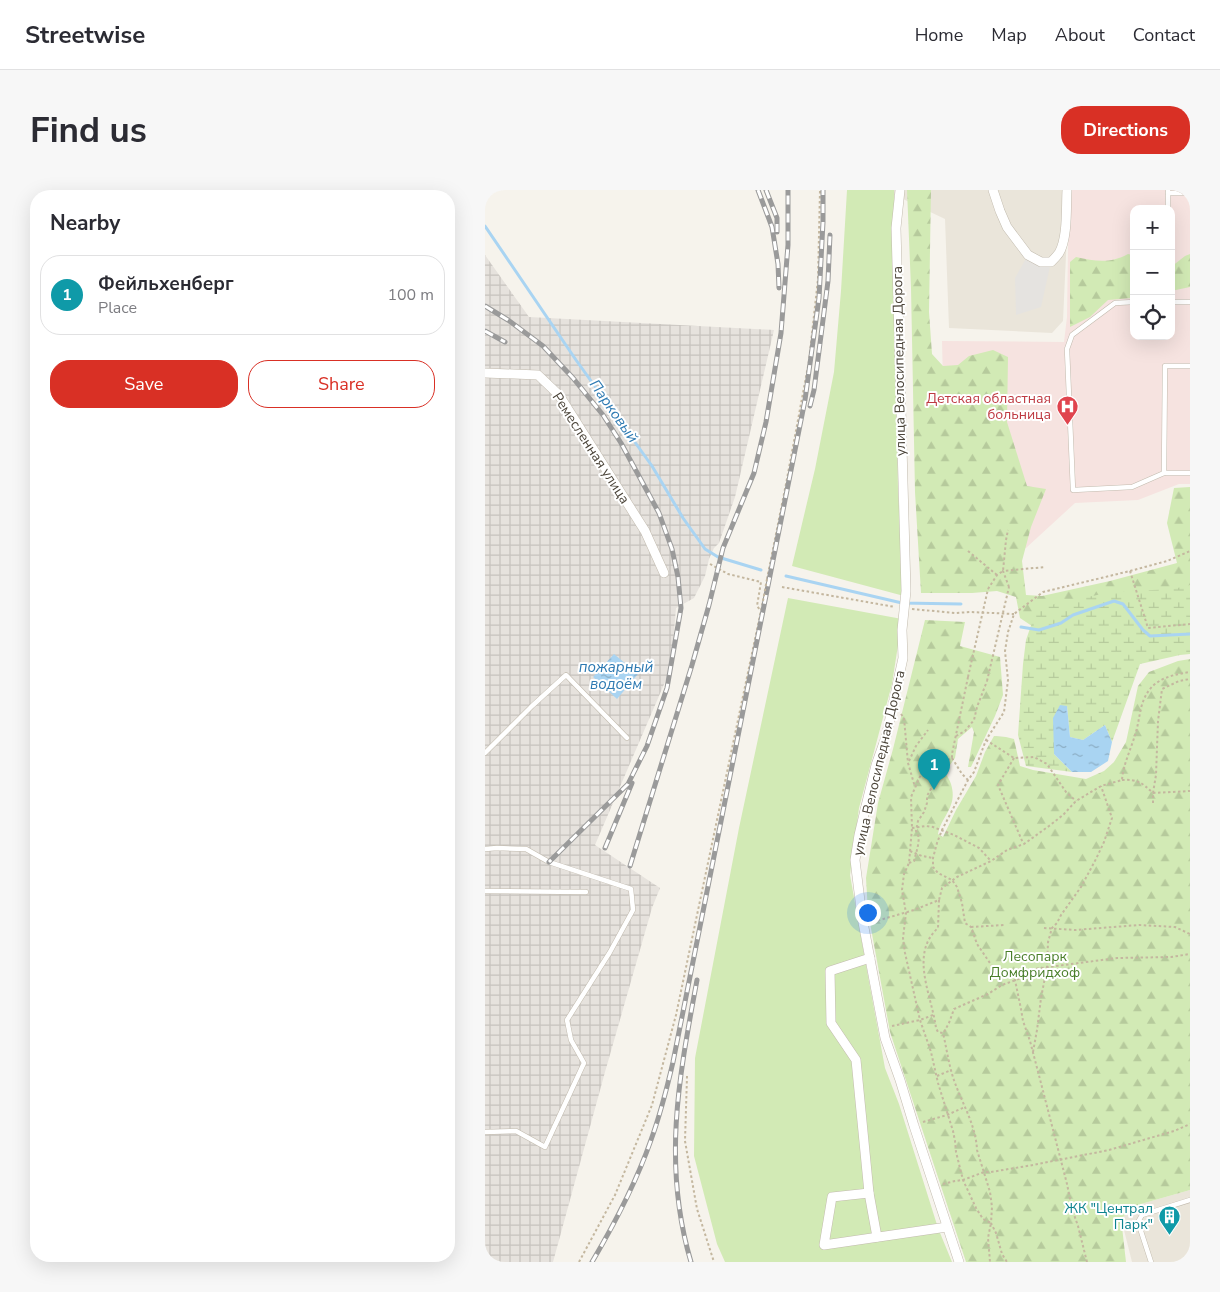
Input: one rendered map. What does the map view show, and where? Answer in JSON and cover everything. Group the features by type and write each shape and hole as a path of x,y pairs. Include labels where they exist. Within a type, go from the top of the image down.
{"street":[{"name":"улица Велосипедная Дорога","path":"901,190 896,228 906,591 902,630 903,658 886,737 876,765 859,835 855,860 863,926 885,1038 959,1262"},
{"path":"993,190 999,211 1007,227 1028,255 1041,262 1051,262 1059,254 1064,236 1067,190"},
{"name":"Ремесленная улица","path":"485,373 538,375 559,396 645,531 664,572"},
{"path":"870,958 830,971 831,1024 856,1060 869,1193 877,1238"},
{"path":"869,1193 832,1197 824,1245 947,1227"}],"lane":[{"path":"1168,205 1168,192 1190,193"},
{"path":"1130,302 1115,303 1072,335 1067,349 1073,490 1132,487 1164,473 1190,473"},
{"path":"1175,302 1190,302"},
{"path":"1164,473 1165,366 1190,366"},
{"path":"485,752 565,675 627,738"},
{"path":"485,849 526,849 549,862 631,889 633,910 610,952 567,1020 571,1040 584,1062 545,1147 516,1131 485,1132"},
{"path":"485,891 586,892"},
{"path":"1151,1262 1138,1222 1142,1215 1190,1200"}],"path":[{"path":"579,1262 615,1195 652,1105 676,1015 787,484 809,361 818,279 820,190"},
{"path":"956,736 965,731 974,720 987,681 1009,587 1003,571 1008,530"},
{"path":"968,550 997,575"},
{"path":"1190,551 1167,561 1043,592 1014,614 1008,632 1005,651 1008,680 1004,712 986,740 974,772 941,830 933,858 933,867 938,873 952,880 957,887 965,923 971,927 977,944 992,966 1011,972 1021,968 1026,970 1117,958 1171,957 1190,954"},
{"path":"710,564 728,574 761,582 757,606 761,609"},
{"path":"968,780 952,758 988,588 997,575 1003,571 1045,566"},
{"path":"1130,571 1148,628 1190,624"},
{"path":"782,587 955,612 1014,614"},
{"path":"1122,780 1142,706 1152,686 1174,674 1190,672"},
{"path":"1153,803 1156,775 1157,721 1163,689 1179,681 1190,679"},
{"path":"893,703 904,718 908,763 915,787"},
{"path":"908,763 916,746 928,730"},
{"path":"986,740 1014,758 1034,757 1047,764 1066,792 1076,801"},
{"path":"952,758 922,772 911,797 912,828 909,862 904,874 902,890 906,913 903,938 920,1020 931,1052 954,1136 963,1180 976,1208 983,1219 991,1224 1002,1254 1007,1262"},
{"path":"1014,758 998,785 1024,844"},
{"path":"943,1033 938,1032 933,1015 923,962 931,935 938,928 939,900 943,888 962,874 991,861 1007,850 1024,844 1063,815 1076,801 1101,786 1132,779 1141,782 1153,793 1190,791"},
{"path":"909,862 914,861 919,838 916,828 924,812 927,796 933,785"},
{"path":"1033,1052 1047,967 1048,942 1052,928 1081,887 1104,842 1112,818 1101,786"},
{"path":"912,828 926,826 941,830 979,848 991,861"},
{"path":"910,851 933,858"},
{"path":"863,926 906,913 939,900"},
{"path":"971,927 1004,925"},
{"path":"1043,928 1075,930 1139,925 1175,927 1190,934"},
{"path":"990,1262 988,1238 992,1208 990,1192 969,1115 951,1070 943,1033 954,1009 988,994 1002,985 1024,977 1026,970"},
{"path":"1011,972 1011,977 1015,980 1023,1021 1033,1052 1087,1262"},
{"path":"883,1027 899,1026 933,1015"},
{"path":"937,1076 951,1070"},
{"path":"687,1076 685,1141 697,1209 714,1262"},
{"path":"914,1126 965,1107"},
{"path":"934,1187 963,1180 984,1172 1033,1166 1109,1150 1174,1131 1190,1124"},
{"path":"986,1178 991,1172"}],"shaded area":[{"path":"884,190 1069,190 1063,321 1052,333 949,328 945,219"},
{"name":"Детская областная больница","path":"1070,190 1190,190 1190,484 1179,484 1138,500 1075,503 1026,548 947,549 942,341 1064,342 1067,317"},
{"path":"485,255 529,317 774,330 735,497 719,543 714,548 709,559 705,576 694,598 676,608 671,668 595,845 660,888 652,908 605,1072 553,1262 485,1262"},
{"path":"1028,255 1051,262 1041,307 1016,315 1015,278"},
{"path":"1190,1190 1190,1262 1132,1262 1121,1218 1141,1204"}],"green space":[{"path":"847,190 894,190 898,489 904,596 792,566 815,469 834,372"},
{"path":"907,190 931,190 929,312 932,354 943,366 958,365 969,356 993,350 1008,357 1007,422 1027,486 1046,489 1031,527 1022,561 1026,595 1042,596 1110,581 1177,563 1167,523 1174,488 1190,487 1190,610 1075,655 1020,618 1016,597 997,591 921,593 915,492"},
{"path":"1130,254 1130,298 1108,300 1090,317 1070,327 1070,262 1076,257 1109,260"},
{"path":"1190,254 1190,287 1175,290 1175,264"},
{"path":"1190,585 1190,654 1140,664 1112,742 1105,725 1083,740 1070,737 1067,706 1054,754 1072,772 1026,766 1018,735 1026,640 1037,608 1111,592 1173,589"},
{"path":"788,598 902,619 892,684 859,808 850,875 885,1068 899,1104 938,1228 952,1262 725,1262 717,1244 694,1156 695,1058 739,828"},
{"name":"Лесопарк Домфридхоф","path":"925,620 965,622 960,646 1000,657 1003,695 971,767 968,767 974,732 972,727 958,739 955,758 947,769 946,773 953,792 951,805 938,834 943,837 976,776 985,752 994,736 1014,739 1020,766 1086,779 1104,771 1114,762 1126,742 1138,686 1149,672 1178,661 1190,659 1190,1190 1141,1204 1121,1218 1126,1262 966,1262 890,1032 868,912 866,878 878,803"}],"water":[{"name":"пожарный водоём","path":"614,654 638,674 617,699 593,677"},
{"path":"1060,705 1067,706 1070,737 1083,740 1105,725 1112,742 1108,761 1091,772 1072,772 1054,754 1053,718"}],"waterway":[{"name":"Парковый","path":"485,226 576,360 652,466 683,518 705,549 718,557 761,570"},
{"name":"Парковый","path":"786,576 902,603 961,604"},
{"name":"Парковый","path":"1021,627 1039,630 1061,623 1073,615 1114,601 1123,604 1150,636 1190,634"}],"railway":[{"path":"758,190 772,227 778,264 779,288"},
{"path":"766,190 777,218 777,232"},
{"path":"630,866 692,665 723,548 754,473 766,422 781,333 788,245 788,190"},
{"path":"592,1262 609,1233 639,1172 654,1131 673,1062 805,400 819,298 823,190"},
{"path":"810,406 814,390 828,281 830,235"},
{"path":"485,306 508,320 543,346 573,378 603,415 621,443 659,513 672,549 678,577 681,608 667,688 647,746 628,784 549,862"},
{"path":"485,331 505,342"},
{"path":"605,848 632,783"},
{"path":"691,1262 682,1226 675,1155 676,1121 684,1051 697,980"}],"place":[{"name":"Детская областная больница","path":"1067,425"},
{"name":"Фейльхенберг","path":"934,790"},
{"name":"ЖК \"Централ Парк\"","path":"1169,1235"}]}
